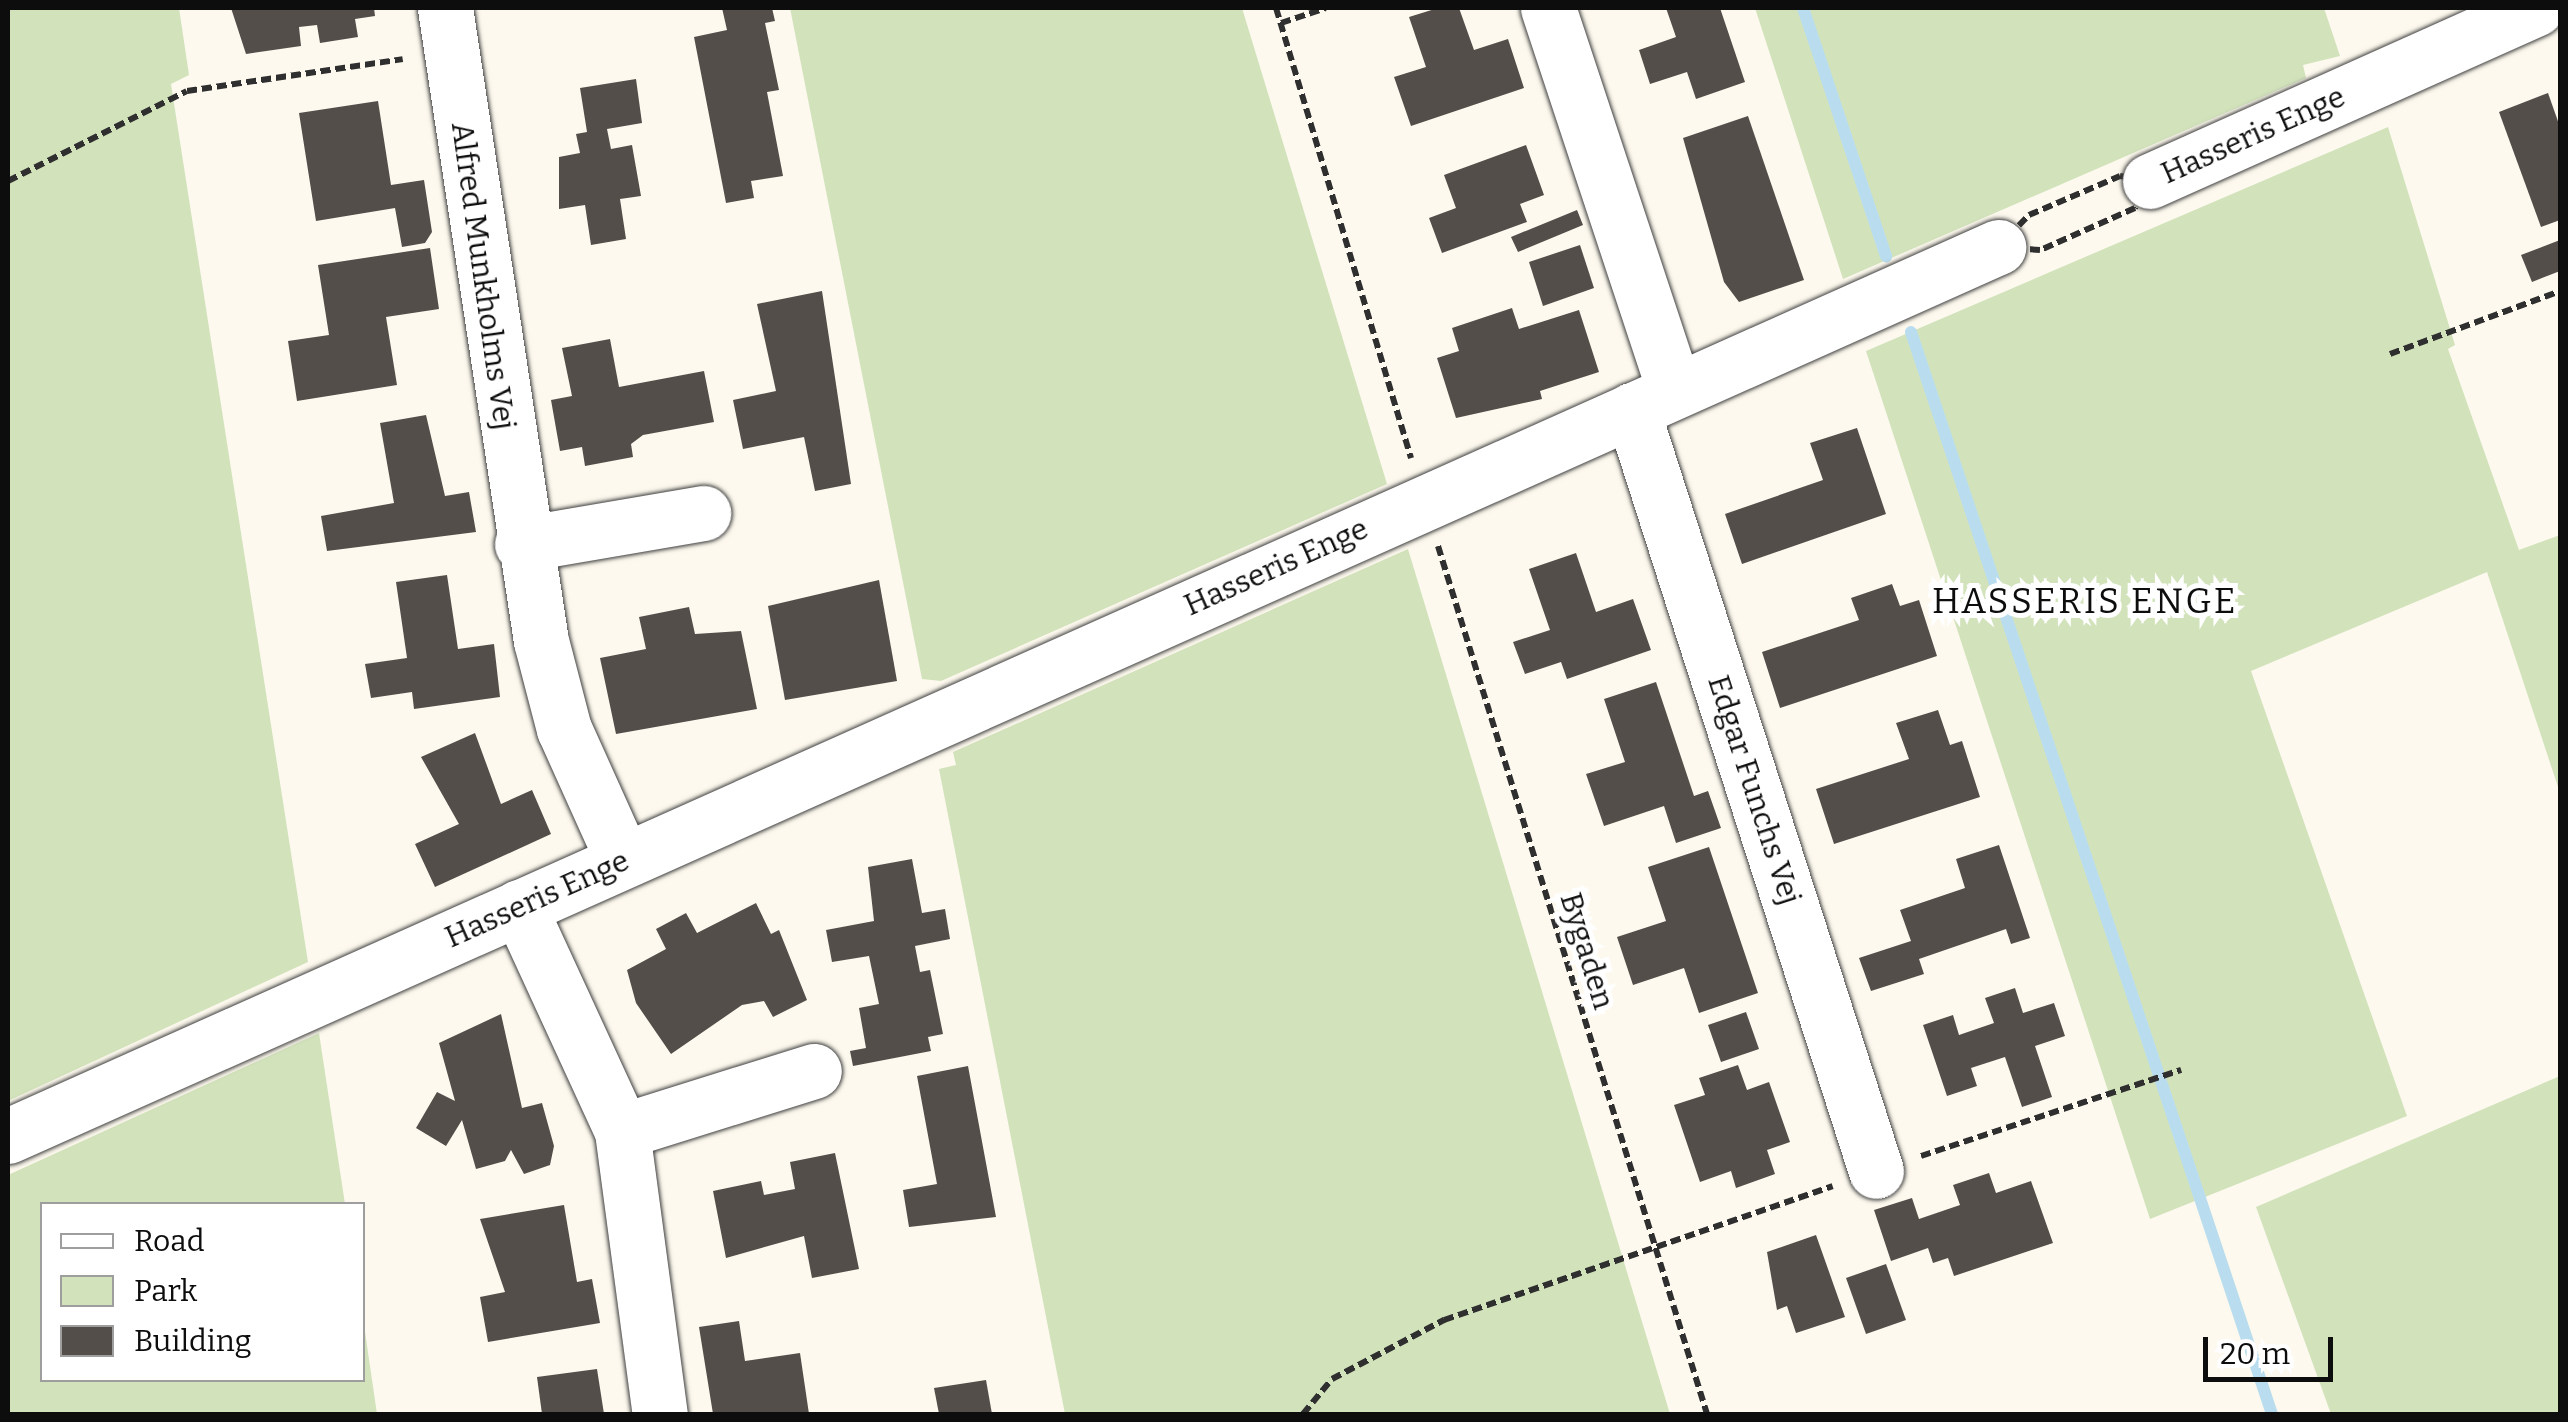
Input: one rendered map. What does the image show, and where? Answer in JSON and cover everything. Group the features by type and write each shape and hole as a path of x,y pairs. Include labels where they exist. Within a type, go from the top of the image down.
{"street":[{"name":"Edgar Funchs Vej","path":"1548,8 1652,398 1876,1170"},
{"name":"Hasseris Enge","path":"2150,181 2536,8"},
{"name":"Alfred Munkholms Vej","path":"448,30 522,544 564,729 623,860"},
{"name":"Hasseris Enge","path":"8,1136 1652,398 1998,247"},
{"path":"522,544 703,513"},
{"path":"519,907 622,1131 660,1414"},
{"path":"622,1131 814,1071"}],"path":[{"name":"Bygaden","path":"1276,8 1706,1414"},
{"path":"1281,22 1326,8"},
{"path":"8,181 186,91 448,30"},
{"path":"1998,247 2029,216 2120,176 2150,181"},
{"name":"Hasseris Enge","path":"1998,247 2040,250 2135,208 2150,181"},
{"path":"2390,354 2560,292"},
{"path":"1303,1414 1332,1379 1444,1320 1654,1245 2181,1070"}],"green space":[{"path":"8,8 179,8 189,75 171,84 308,962 8,1101"},
{"path":"790,8 1242,8 1387,484 941,681 922,679"},
{"path":"1755,8 2324,8 2340,56 2303,65 2306,78 1843,279"},
{"path":"2388,127 2455,345 2448,349 2519,550 2560,535 2560,793 2487,572 2251,671 2407,1116 2150,1219 1866,351"},
{"path":"1408,549 1670,1414 1065,1414 939,769 956,765 953,752"},
{"path":"319,1033 345,1202 40,1202 40,1382 365,1382 365,1332 377,1414 8,1414 8,1175"},
{"path":"2560,1076 2560,1414 2331,1414 2256,1207"}],"building":[{"path":"231,8 374,8 375,16 355,19 358,37 320,43 317,25 299,27 301,46 246,54"},
{"path":"722,8 772,8 775,21 765,23 779,90 767,92 783,176 751,181 754,198 726,203 694,37 727,30"},
{"path":"1438,8 1459,8 1474,50 1508,39 1524,88 1411,126 1394,77 1426,67 1409,17"},
{"path":"1666,8 1720,8 1745,82 1696,99 1687,72 1650,84 1639,50 1676,37"},
{"path":"636,79 642,123 607,129 611,149 632,145 641,196 620,199 626,239 591,245 585,205 559,209 559,157 580,153 576,134 587,132 580,88"},
{"path":"2548,93 2560,127 2560,220 2541,227 2499,112"},
{"path":"378,101 391,185 424,180 432,232 425,243 402,247 395,208 316,221 299,113"},
{"path":"1748,116 1804,280 1739,302 1724,282 1683,138"},
{"path":"1526,145 1544,195 1520,204 1527,222 1442,253 1429,218 1456,208 1444,175"},
{"path":"1577,210 1583,225 1518,252 1511,237"},
{"path":"2560,240 2560,271 2532,282 2521,255"},
{"path":"1580,245 1594,288 1543,306 1529,262"},
{"path":"430,248 439,309 386,317 397,385 297,401 288,341 329,335 318,265"},
{"path":"822,291 851,484 815,491 804,437 743,449 733,400 776,391 757,304"},
{"path":"1512,308 1519,329 1579,310 1599,372 1540,391 1542,399 1456,418 1437,358 1459,351 1452,328"},
{"path":"610,339 619,387 704,371 714,422 643,435 631,444 633,457 585,466 582,447 560,451 551,400 572,396 562,348"},
{"path":"426,415 445,496 469,492 476,532 327,551 321,516 394,503 380,423"},
{"path":"1857,428 1886,514 1742,564 1725,514 1823,480 1810,443"},
{"path":"1576,553 1596,612 1633,599 1651,650 1567,679 1561,662 1525,674 1513,642 1550,630 1529,569"},
{"path":"447,575 458,649 494,644 500,697 414,709 412,692 371,698 365,664 407,658 396,582"},
{"path":"879,580 897,681 785,700 768,606"},
{"path":"1892,584 1900,606 1919,600 1937,656 1780,708 1762,652 1859,620 1851,598"},
{"path":"689,607 695,634 741,631 757,709 616,734 600,658 646,649 639,617"},
{"path":"1656,682 1694,796 1708,791 1721,828 1676,843 1664,806 1604,826 1586,774 1625,762 1604,699"},
{"path":"1938,710 1950,745 1962,741 1980,797 1834,844 1816,789 1909,759 1896,723"},
{"path":"475,733 501,804 532,790 551,834 435,887 415,844 459,824 421,757"},
{"path":"1999,845 2030,938 2011,944 2006,929 1919,959 1924,974 1871,991 1859,958 1911,941 1900,910 1965,888 1956,859"},
{"path":"1709,847 1758,993 1699,1013 1684,968 1633,985 1617,937 1666,921 1648,867"},
{"path":"912,859 922,913 945,909 950,939 915,946 920,972 930,970 943,1034 928,1037 931,1051 853,1066 850,1051 866,1048 859,1008 879,1004 869,956 832,962 826,930 874,921 868,867"},
{"path":"756,903 771,934 779,930 807,1000 773,1017 764,1001 742,1005 671,1054 636,1003 627,970 666,949 656,929 686,913 697,933"},
{"path":"2015,988 2023,1013 2054,1003 2065,1036 2035,1046 2052,1097 2022,1107 2005,1057 1971,1068 1977,1086 1947,1096 1923,1025 1953,1015 1959,1035 1994,1023 1985,998"},
{"path":"1746,1012 1759,1049 1721,1062 1708,1025"},
{"path":"501,1014 522,1108 542,1103 554,1146 550,1165 524,1174 511,1150 505,1161 476,1169 462,1120 446,1146 416,1128 437,1092 455,1101 439,1043"},
{"path":"1738,1065 1747,1090 1769,1082 1790,1142 1767,1150 1775,1174 1736,1188 1731,1171 1700,1182 1674,1105 1705,1095 1699,1078"},
{"path":"968,1066 996,1217 909,1227 903,1190 937,1184 917,1076"},
{"path":"835,1153 859,1269 812,1278 804,1236 726,1258 713,1191 761,1181 764,1195 795,1189 790,1162"},
{"path":"1989,1173 1996,1193 2031,1181 2053,1243 1954,1276 1948,1258 1933,1263 1928,1248 1891,1261 1874,1210 1912,1198 1919,1219 1960,1205 1953,1185"},
{"path":"564,1205 577,1282 592,1279 600,1323 488,1342 480,1297 505,1292 480,1219"},
{"path":"1816,1235 1845,1317 1796,1333 1787,1306 1777,1310 1767,1252"},
{"path":"1886,1264 1906,1320 1866,1334 1846,1278"},
{"path":"739,1321 745,1361 800,1353 809,1414 713,1414 699,1327"},
{"path":"597,1369 604,1414 542,1414 537,1377"},
{"path":"986,1380 992,1414 939,1414 934,1388"}],"waterway":[{"path":"1803,8 1886,256"},
{"path":"1911,332 2272,1414"}],"district":[{"name":"HASSERIS ENGE","path":"2085,601"}]}
